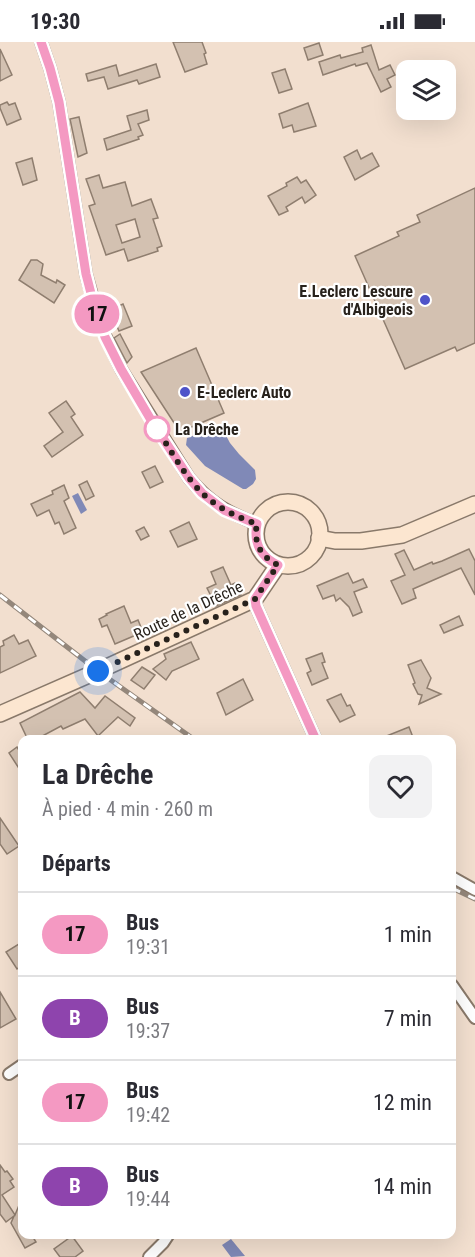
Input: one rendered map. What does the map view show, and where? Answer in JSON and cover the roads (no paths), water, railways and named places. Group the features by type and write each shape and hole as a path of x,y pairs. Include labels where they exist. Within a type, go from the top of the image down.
{"street":[{"path":"41,42 59,102 86,274 105,337 151,420 189,478 202,493 224,510 257,524"},
{"path":"284,502 296,503 308,509 316,519 320,538 316,550 308,560 296,565 278,565 267,559 259,549 256,537 257,524 272,506 284,502"},
{"path":"320,538 361,542 402,535 475,504"},
{"name":"Route de la Drêche","path":"0,714 255,599 278,565"},
{"path":"255,599 256,606 314,735"},
{"path":"456,879 475,890"},
{"path":"456,991 475,1018"},
{"path":"9,1074 18,1068"},
{"path":"149,1257 166,1239"}],"water":[{"path":"218,426 222,428 239,454 255,470 256,479 246,489 205,466 186,445 187,438"},
{"path":"78,493 87,510 81,514 72,496"},
{"path":"231,1239 245,1256 231,1257 222,1245"}],"railway":[{"path":"0,595 98,671 188,735"},
{"path":"456,890 475,899"}],"place":[{"name":"E.Leclerc Lescure d'Albigeois","path":"425,300"},
{"name":"E-Leclerc Auto","path":"185,392"},
{"name":"La Drêche","path":"157,429"}]}
